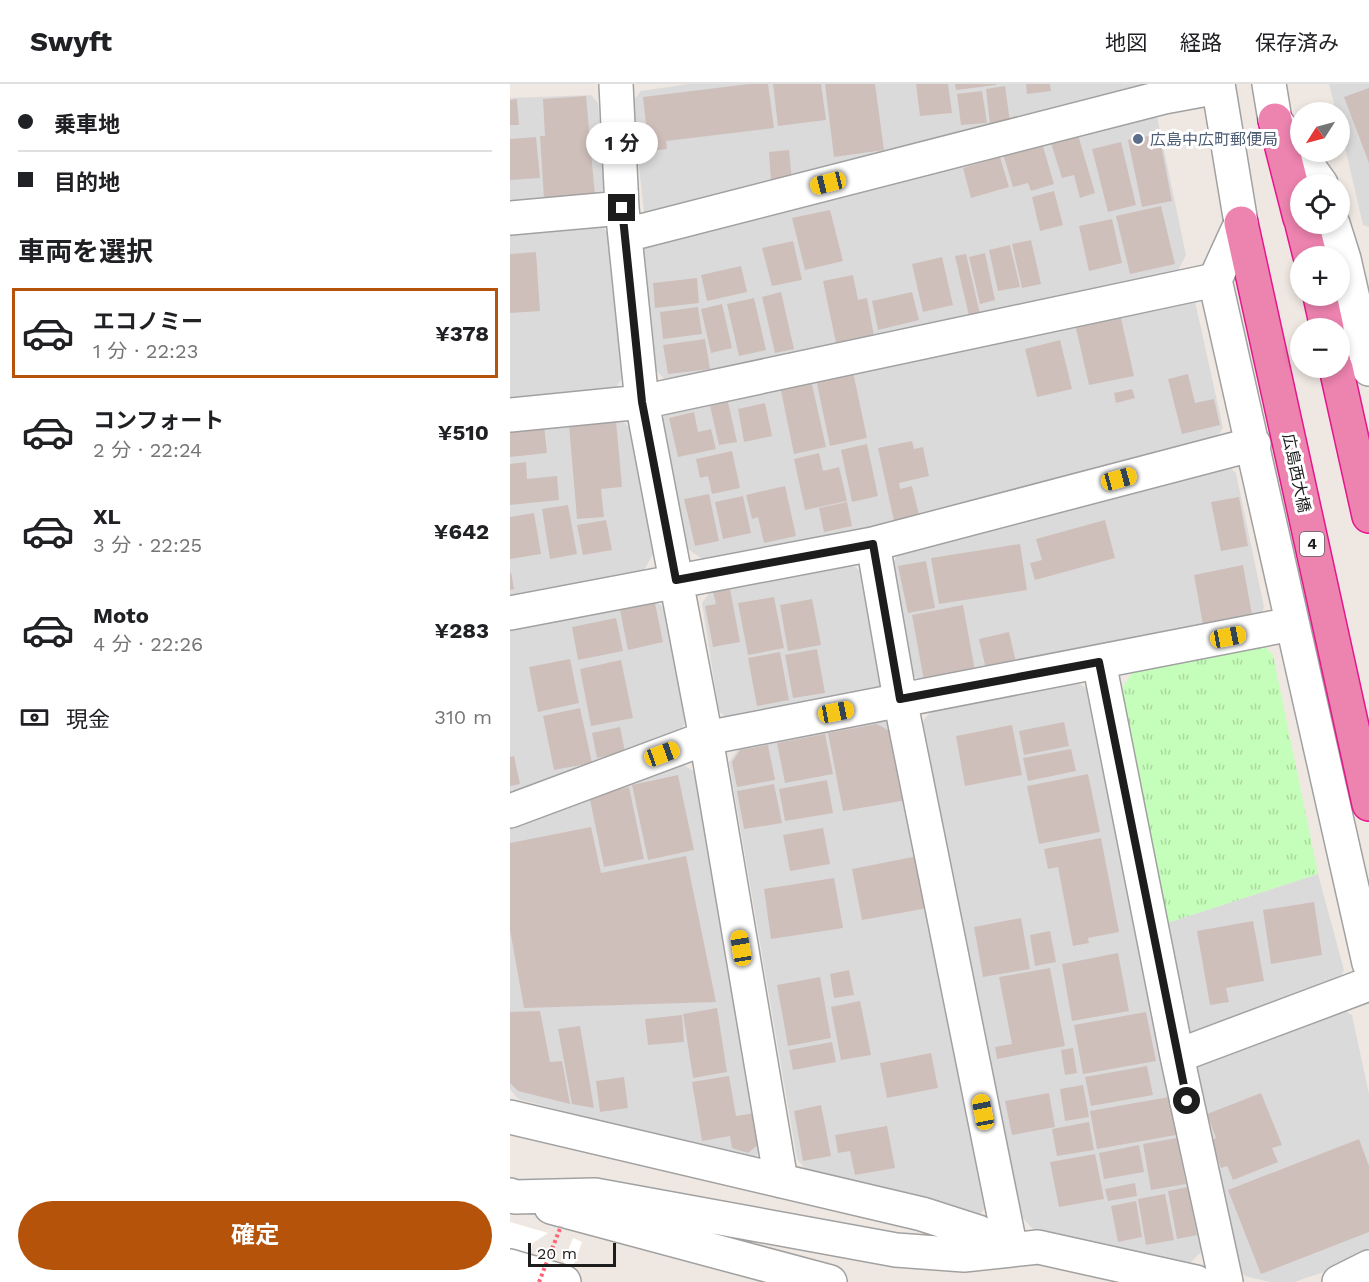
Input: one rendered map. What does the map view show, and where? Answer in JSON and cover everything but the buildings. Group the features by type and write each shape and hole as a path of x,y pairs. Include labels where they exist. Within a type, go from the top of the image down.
{"highway":[{"path":"1275,120 1290,179"},
{"name":"広島西大橋","path":"1241,223 1369,804"},
{"path":"1338,378 1369,516"}],"street":[{"path":"616,84 624,221 642,402 706,738 781,1181"},
{"path":"1269,84 1275,120 1314,174"},
{"path":"510,218 624,221 1218,86 1241,223 1215,280 1254,444 1292,624 1369,963"},
{"path":"1341,234 1357,254 1369,369"},
{"path":"510,415 642,402 1215,280"},
{"path":"510,613 873,544 1254,444"},
{"path":"873,544 900,699 1011,1250"},
{"path":"510,811 706,738 1292,624"},
{"path":"1099,662 1177,1056 1226,1282"},
{"path":"1177,1056 1369,984"},
{"path":"510,1117 922,1214 978,1232 1011,1250"},
{"path":"511,1200 595,1195 896,1251 964,1254 1038,1247 1196,1282"},
{"path":"511,1200 830,1282"},
{"path":"510,1266 564,1282"},
{"path":"1339,1282 1369,1267"}],"path":[{"path":"539,1282 561,1226"}],"shaded area":[{"path":"688,84 1148,84 1152,94 644,213 632,102 641,91"},
{"path":"1329,84 1369,84 1369,227 1363,225 1348,162 1350,102 1334,102"},
{"path":"591,95 598,103 606,187 598,199 510,207 510,98"},
{"path":"1155,107 1186,255 1177,272 666,381 656,370 642,253 655,236"},
{"path":"599,223 612,238 624,376 609,396 510,405 510,231"},
{"path":"1195,301 1223,428 1217,437 874,526 704,560 688,549 662,419 675,402"},
{"path":"616,415 631,429 655,551 644,570 510,597 510,425"},
{"path":"1228,466 1236,473 1264,607 1259,620 927,684 912,675 890,570 900,550"},
{"path":"851,564 867,576 888,680 878,692 733,721 719,712 702,603 712,589"},
{"path":"651,599 667,609 687,719 676,740 510,800 510,627"},
{"path":"1076,682 1093,692 1205,1248 1188,1265 1033,1229 1019,1214 919,726 932,710"},
{"path":"878,717 898,730 992,1201 979,1215 807,1171 797,1159 729,762 741,745"},
{"path":"675,760 697,773 765,1148 751,1160 518,1099 510,1089 510,821"},
{"path":"1318,874 1344,970 1339,980 1197,1035 1186,1028 1167,923"},
{"path":"1338,1007 1352,1015 1369,1094 1369,1248 1339,1267 1294,1282 1269,1282 1245,1276 1233,1261 1192,1075 1203,1058"}],"green space":[{"path":"1263,644 1273,655 1318,874 1167,923 1119,693 1135,668"}],"pier":[{"path":"510,1222 548,1233 533,1243 522,1282 510,1282"},
{"path":"573,1238 582,1242 568,1282 556,1282"}],"place":[{"name":"広島中広町郵便局","path":"1138,139"}],"route":[{"path":"622,208 642,402 676,580 873,544 900,699 1099,662 1187,1101"}]}
